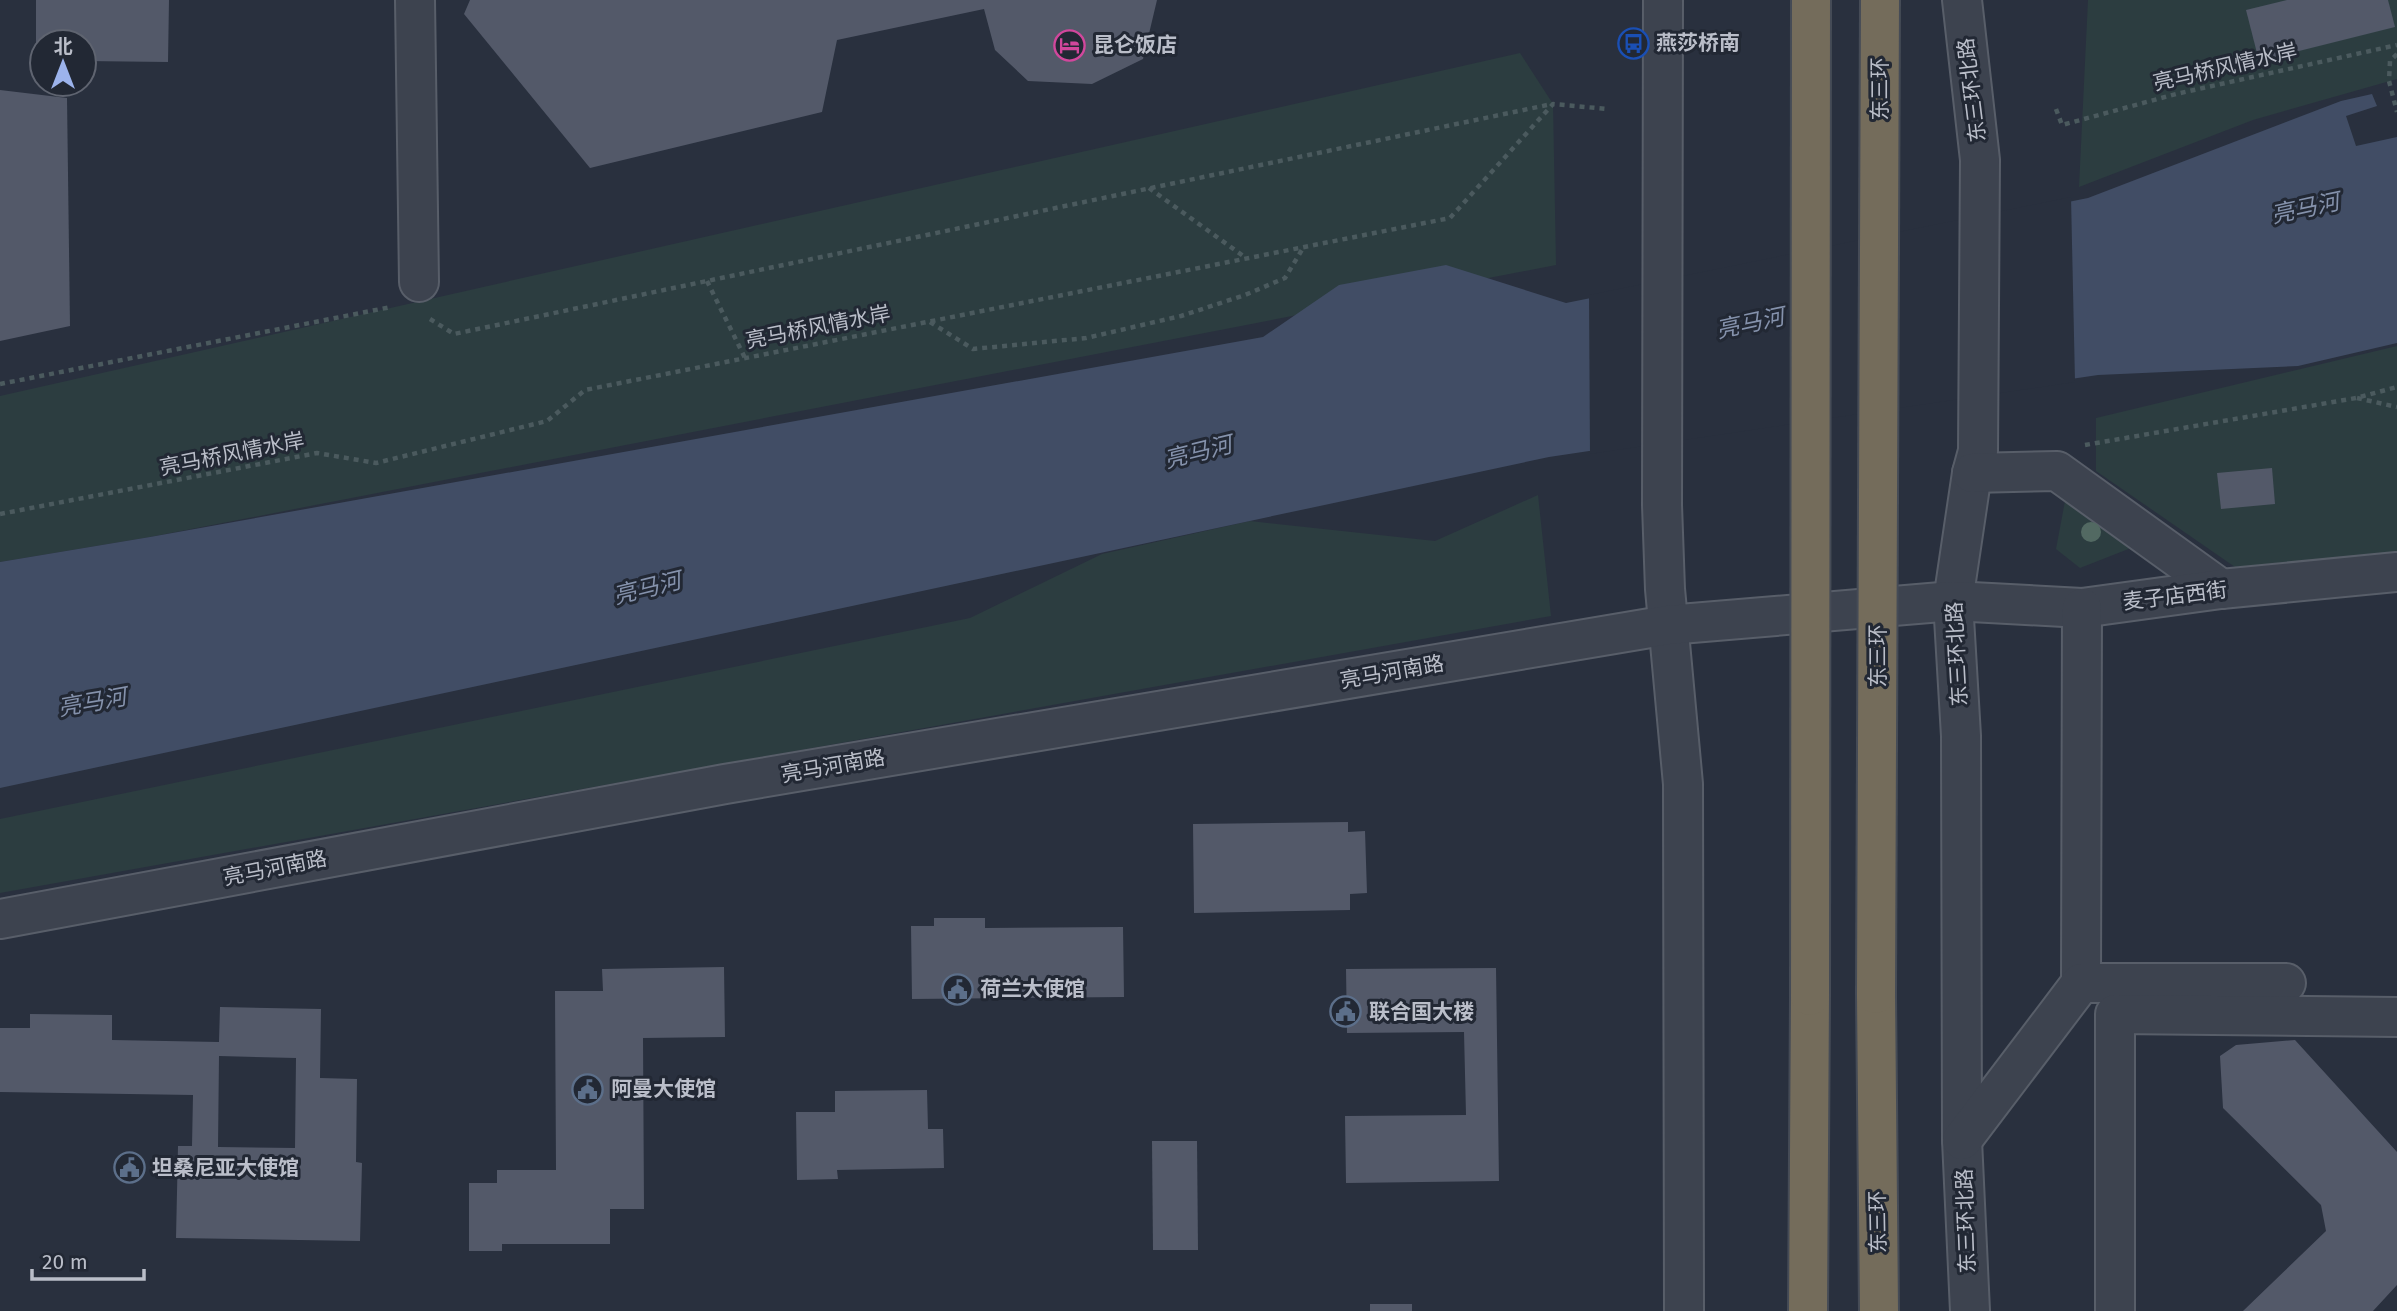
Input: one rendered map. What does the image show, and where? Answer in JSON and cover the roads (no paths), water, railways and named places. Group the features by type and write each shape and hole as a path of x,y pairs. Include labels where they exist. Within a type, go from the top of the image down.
{"highway":[{"path":"1808,1311 1811,0"},
{"name":"东三环","path":"1879,1311 1876,994 1880,0"}],"street":[{"path":"412,302 415,0"},
{"path":"1663,0 1662,505 1668,625 1683,784 1684,1311"},
{"name":"东三环北路","path":"1962,0 1980,160 1975,462 1953,601 1961,736 1962,1140 1970,1311"},
{"path":"1975,462 2056,471 2221,589"},
{"name":"麦子店西街","path":"1953,601 2082,608 2221,589 2397,572"},
{"name":"亮马河南路","path":"0,919 725,784 1668,625 1953,601"},
{"path":"1962,1140 2081,983 2082,608"},
{"path":"2081,983 2286,983"},
{"path":"2115,1311 2115,1014 2397,1017"}],"water":[{"name":"亮马河","path":"2372,94 2377,106 2346,116 2356,146 2397,137 2397,343 2298,366 2098,375 1549,457 0,788 0,562 1263,337 1339,285 1446,265 1566,303 2088,198 2341,101"}],"place":[{"name":"燕莎桥南","path":"1633,43"},
{"name":"昆仑饭店","path":"1070,45"},
{"name":"荷兰大使馆","path":"957,989"},
{"name":"联合国大楼","path":"1346,1012"},
{"name":"阿曼大使馆","path":"588,1089"},
{"name":"坦桑尼亚大使馆","path":"129,1168"}]}
